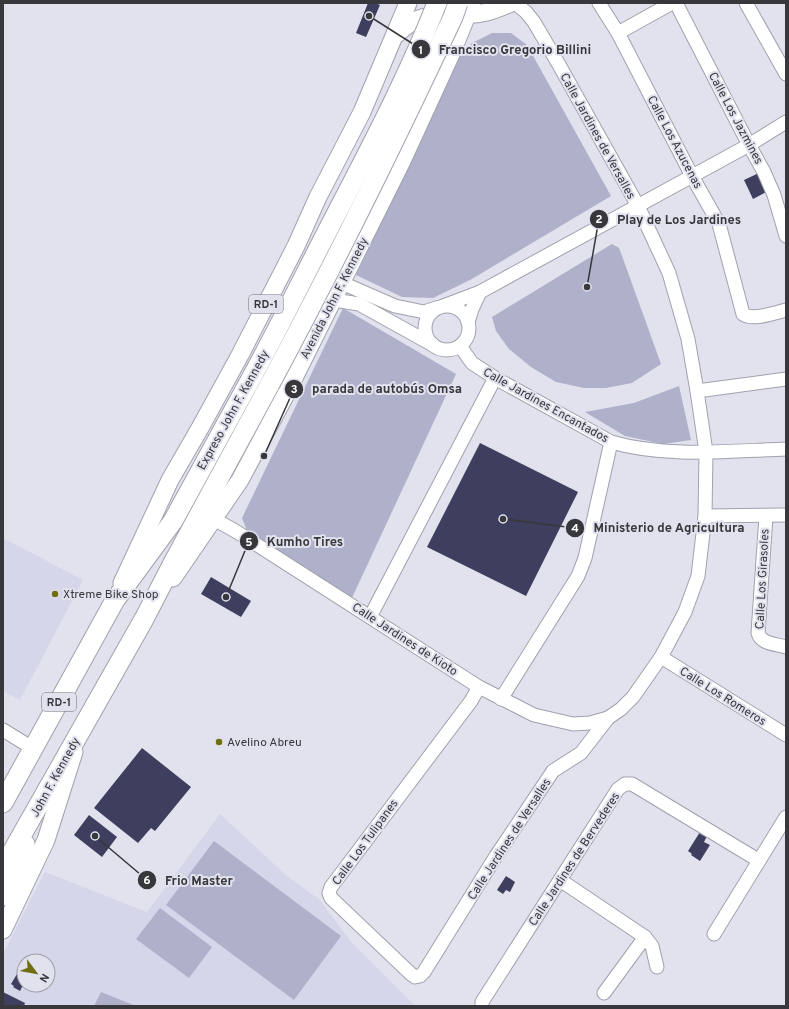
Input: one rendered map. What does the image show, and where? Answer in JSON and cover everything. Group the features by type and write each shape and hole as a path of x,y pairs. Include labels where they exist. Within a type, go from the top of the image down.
{"highway":[{"name":"Expreso John F. Kennedy","path":"3,803 115,600 173,522 283,320 388,114 424,37 436,3"},
{"name":"Expreso John F. Kennedy","path":"81,731 144,619 312,305 388,154 450,24 466,7"},
{"name":"John F. Kennedy","path":"29,823 81,731"},
{"name":"RD-1","path":"3,868 29,823"},
{"path":"3,896 21,863 29,823"}],"main road":[{"name":"RD-1","path":"115,600 170,480 247,342 296,246 318,197 362,112 396,35 408,3"},
{"path":"436,3 449,12 466,7 482,14 504,6"},
{"path":"453,48 471,29 504,6"},
{"name":"Avenida John F. Kennedy","path":"144,619 240,480 334,300 402,161 453,48 466,7"},
{"path":"396,35 409,23 418,18 426,16 434,17 441,20 450,30 453,48"},
{"name":"RD-1","path":"3,930 46,840 81,731"}],"street":[{"name":"Calle Jardines de Versalles","path":"424,972 496,856 553,770 581,753 608,718 622,709 633,697 661,657 685,612 698,576 705,516 706,452 697,391 688,339 669,273 638,206 534,22 526,12 515,3"},
{"name":"Calle Los Azucenas","path":"599,3 618,33 692,176 719,224 744,314 747,317 754,317 786,310"},
{"path":"618,33 672,3"},
{"name":"Calle Los Jazmines","path":"676,3 764,172 774,195 786,236"},
{"path":"746,3 786,74"},
{"path":"342,283 395,306 424,312 440,307 480,292 749,145 786,122"},
{"path":"334,300 359,304 435,347 447,350 460,346 468,335 468,322 472,308 480,292"},
{"path":"435,347 429,342 426,335 426,320 430,313 440,307 450,306 462,311 468,322"},
{"name":"Calle Jardines Encantados","path":"460,346 472,364 611,442 632,448 665,451 706,452 786,449"},
{"path":"370,617 495,378"},
{"path":"697,391 786,379"},
{"path":"501,699 578,576 585,558 611,442"},
{"path":"705,516 786,515"},
{"name":"Calle Los Girasoles","path":"766,516 758,633 759,638 764,641 786,647"},
{"name":"Calle Jardines de Kioto","path":"214,519 237,532 479,687 501,699 534,715 573,724 590,723 608,718"},
{"name":"Calle Los Romeros","path":"661,657 786,735"},
{"name":"Calle Los Tulipanes","path":"424,972 420,976 411,974 331,898 329,892 471,701 479,687"},
{"path":"3,730 34,749"},
{"name":"Calle Jardines de Bervederes","path":"482,1006 482,1002 618,789 625,784 632,784 758,860"},
{"path":"714,934 758,860 786,817"},
{"path":"560,880 645,937 652,946 657,967"},
{"path":"604,994 645,937"}],"shaded area":[{"path":"492,33 511,33 527,45 611,196 470,280 433,298 402,297 356,275 457,60 472,43"},
{"path":"612,244 619,248 661,364 632,383 606,388 584,388 556,382 531,367 509,349 496,331 492,317"},
{"path":"343,308 456,374 351,600 248,533 242,518"},
{"path":"679,386 691,440 663,444 625,436 585,412 634,403"},
{"path":"3,538 83,580 20,700 3,691"},
{"path":"220,814 288,877 320,900 352,943 415,1006 3,1006 3,954 45,872 147,912"},
{"path":"214,841 341,936 294,1000 166,905"},
{"path":"160,908 212,947 189,978 136,939"},
{"path":"101,992 136,1006 94,1006"}],"building":[{"path":"368,3 380,5 366,37 356,33"},
{"path":"761,172 770,190 753,199 744,180"},
{"path":"480,443 578,492 526,596 427,547"},
{"path":"211,577 251,601 241,617 201,594"},
{"path":"142,748 191,787 155,831 151,828 138,843 94,808"},
{"path":"89,815 117,837 102,857 74,835"},
{"path":"700,832 707,836 704,842 710,845 700,861 688,851"},
{"path":"506,876 515,882 510,892 506,890 503,894 497,890"},
{"path":"16,976 16,989 11,984"},
{"path":"3,992 25,1003 24,1006 3,1006"}],"place":[{"name":"Francisco Gregorio Billini","path":"369,16"},
{"name":"Play de Los Jardines","path":"587,287"},
{"name":"parada de autobús Omsa","path":"264,456"},
{"name":"Ministerio de Agricultura","path":"503,519"},
{"name":"Xtreme Bike Shop","path":"55,594"},
{"name":"Kumho Tires","path":"226,597"},
{"name":"Avelino Abreu","path":"219,742"},
{"name":"Frio Master","path":"95,836"}]}
